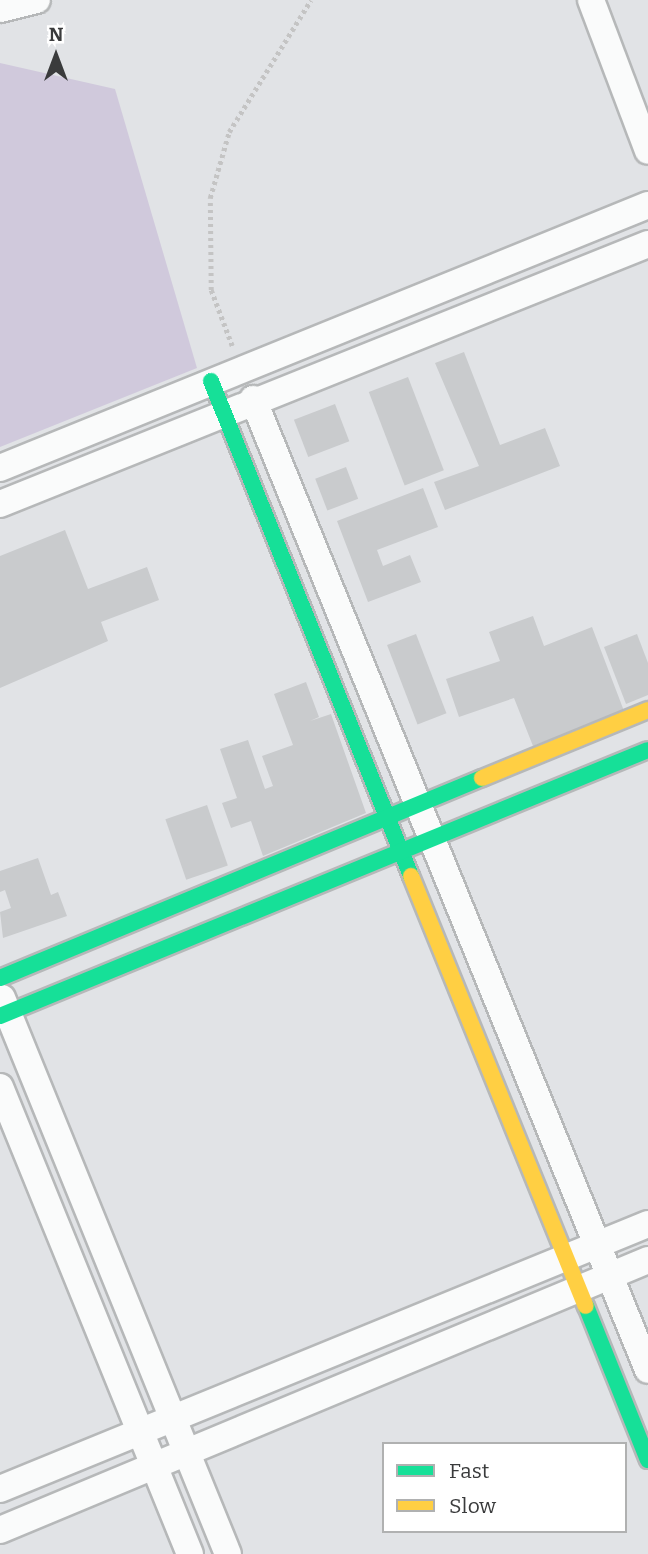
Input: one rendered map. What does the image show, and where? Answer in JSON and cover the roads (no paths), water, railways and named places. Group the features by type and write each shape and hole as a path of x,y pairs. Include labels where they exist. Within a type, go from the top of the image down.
{"street":[{"path":"0,9 37,0"},
{"path":"591,0 648,151"},
{"path":"0,468 648,205"},
{"path":"0,504 253,399 648,244"},
{"path":"211,381 648,1460"},
{"path":"253,399 648,1370"},
{"path":"0,978 419,807 648,710"},
{"path":"229,1554 3,1008 433,842 648,750"},
{"path":"0,1087 191,1554"},
{"path":"0,1489 172,1416 648,1224"},
{"path":"0,1530 648,1260"}]}
